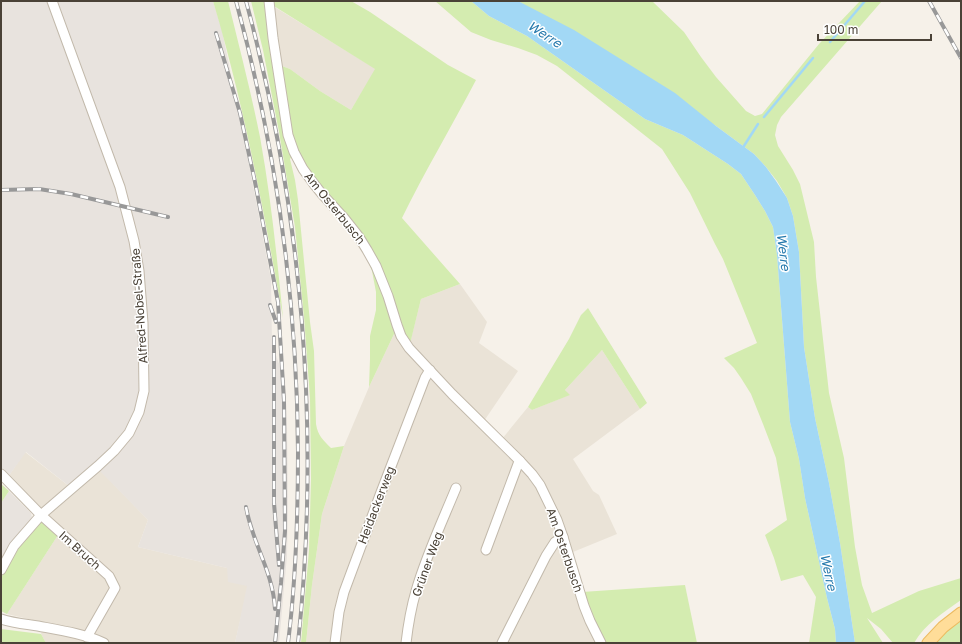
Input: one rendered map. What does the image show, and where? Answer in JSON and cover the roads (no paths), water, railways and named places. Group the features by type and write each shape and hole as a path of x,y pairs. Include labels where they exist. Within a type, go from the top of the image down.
{"main road":[{"path":"928,643 943,627 961,613"}],"street":[{"name":"Alfred-Nobel-Straße","path":"1,570 14,546 41,515 114,451 129,433 139,412 144,391 143,323 139,271 134,241 120,187 52,1"},
{"name":"Am Osterbusch","path":"269,1 273,38 288,135 294,152 303,169 314,184 344,218 367,250 376,266 388,296 396,325 409,348 452,394 520,461 540,485 563,536 584,606 601,643"},
{"name":"Heidackerweg","path":"336,643 339,612 344,592 425,378 430,370"},
{"path":"486,550 520,461"},
{"name":"Im Bruch","path":"1,474 41,515 110,576 115,588 87,637"},
{"name":"Grüner Weg","path":"406,643 415,593 424,566 456,488"},
{"path":"502,643 546,556 555,542 563,536"},
{"path":"1,618 10,622 44,627 87,637 104,643"}],"water":[{"name":"Werre","path":"471,1 518,1 574,30 675,93 754,154 766,167 787,198 793,216 799,252 804,347 815,418 840,543 855,643 836,643 835,629 805,498 799,459 790,422 777,255 773,227 765,211 741,174 728,164 683,135 645,119 527,36 489,16"}],"waterway":[{"path":"830,42 865,1"},
{"path":"764,117 813,58"},
{"path":"742,149 758,124"}],"railway":[{"path":"236,1 250,56 273,168 282,224 294,337 297,394 298,499 295,571 288,643"},
{"path":"246,1 265,79 281,159 293,239 302,319 306,400 307,481 305,562 298,643"},
{"path":"929,1 961,58"},
{"path":"216,33 240,113 278,302 284,401 285,531 275,643"},
{"path":"1,190 39,189 71,194 168,217"},
{"path":"270,305 276,322"},
{"path":"274,337 274,503 279,565"},
{"path":"246,507 253,533 267,570 275,609"}]}
